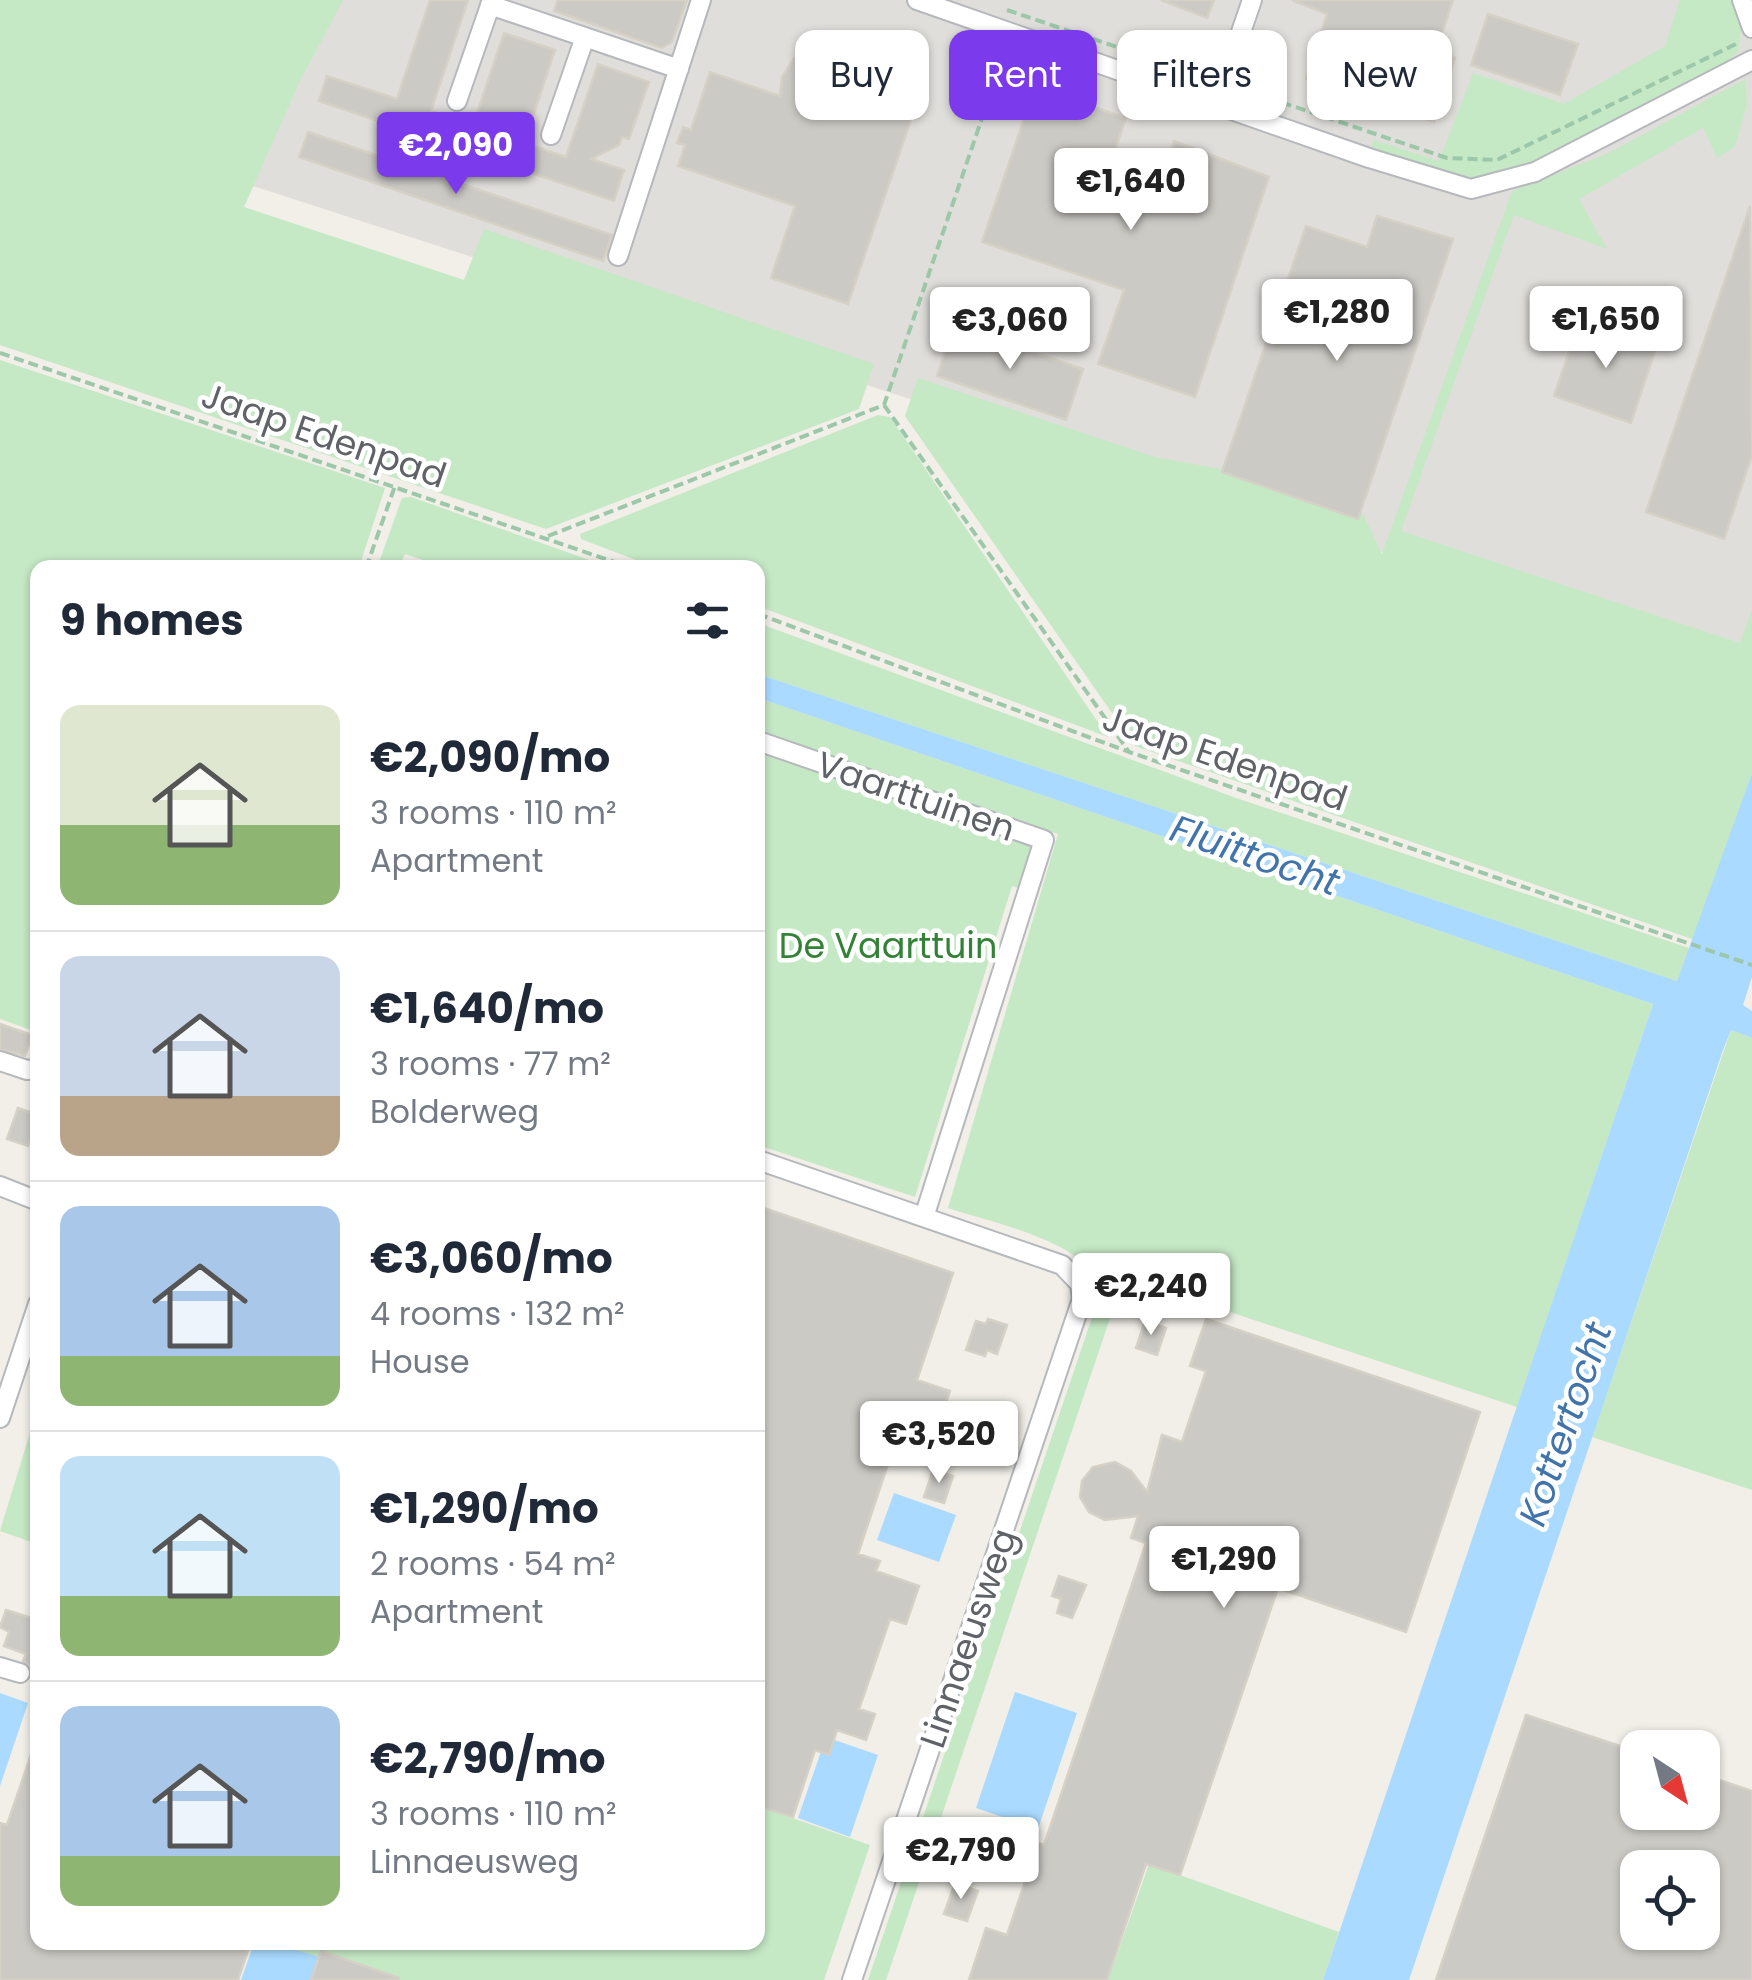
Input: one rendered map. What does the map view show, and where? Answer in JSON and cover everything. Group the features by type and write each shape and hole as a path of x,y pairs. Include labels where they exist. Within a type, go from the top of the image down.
{"street":[{"path":"618,256 701,0"},
{"path":"918,0 1003,30"},
{"path":"1242,30 1252,0"},
{"path":"1742,0 1752,32"},
{"path":"457,102 491,2 679,69"},
{"path":"551,135 584,37"},
{"path":"1266,120 1369,158 1471,189 1535,172 1752,60"},
{"name":"Vaarttuinen","path":"765,743 1044,840 925,1214"},
{"path":"0,1061 30,1070"},
{"name":"Linnaeusweg","path":"765,1162 925,1214 1062,1265 1080,1284 1082,1299 852,1980"},
{"path":"0,1186 30,1197"},
{"path":"0,1418 30,1328"},
{"path":"0,1667 20,1673"}],"path":[{"path":"1007,10 1117,47"},
{"path":"1287,105 1447,158 1497,160 1752,32"},
{"path":"548,536 884,405 982,120"},
{"name":"Jaap Edenpad","path":"0,354 611,560"},
{"path":"884,405 1129,752"},
{"path":"369,560 395,486"},
{"name":"Jaap Edenpad","path":"765,617 1129,752 1752,964"}],"shaded area":[{"path":"200,0 1752,0 1752,672 145,151"}],"green space":[{"path":"0,0 343,0 299,83 244,207 464,280 484,229 874,364 859,409 546,529 0,345"},
{"path":"1680,0 1731,0 1741,28 1738,52 1720,67 1568,150 1507,174 1481,179 1438,175 1368,153 1374,140 1439,161 1473,73 1564,104 1665,46"},
{"path":"1745,79 1747,104 1735,147 1717,158 1703,128 1579,199 1607,249 1514,215 1401,531 1740,643 1752,610 1752,773 1695,940 1135,746 905,416 918,378 1155,457 1227,470 1363,514 1382,554 1512,191 1609,153"},
{"path":"0,360 385,488 361,560 30,560 30,1030 0,1019"},
{"path":"878,415 890,417 1108,737 765,609 765,560 636,560 581,539 580,534"},
{"path":"411,497 589,560 423,560 405,554 402,560 380,560 402,498"},
{"path":"765,626 1239,799 1689,948 1677,981 765,676"},
{"path":"765,700 1653,1004 1517,1407 1124,1277 886,1980 868,1980 1098,1300 1089,1270 1063,1248 948,1208 1058,834 765,734"},
{"name":"De Vaarttuin","path":"765,754 1044,848 1030,891 1012,886 915,1197 765,1147"},
{"path":"1731,1030 1752,1038 1752,1490 1592,1437"},
{"path":"30,1433 30,1542 0,1531"},
{"path":"765,1808 870,1845 824,1980 388,1980 294,1950 765,1950"},
{"path":"1149,1864 1339,1932 1323,1980 1108,1980"}],"water":[{"path":"765,676 1677,981 1752,773 1752,977 1743,1005 1752,1011 1752,1038 1731,1030 1723,1050 1409,1980 1323,1980 1653,1004 765,700"},
{"path":"894,1493 956,1515 939,1562 877,1540"},
{"path":"1015,1692 1077,1713 1038,1829 976,1808"},
{"path":"0,1693 28,1703 0,1786"},
{"path":"826,1737 878,1755 850,1837 798,1818"},
{"path":"252,1950 296,1950 319,1957 311,1980 241,1980"}],"building":[{"path":"430,0 468,0 431,111 473,125 504,33 555,50 524,143 566,157 598,64 649,82 629,139 622,137 619,145 591,159 624,170 614,201 319,101 327,76 397,99"},
{"path":"558,0 687,0 672,42 662,48 554,11"},
{"path":"1161,0 1214,0 1207,18"},
{"path":"1292,0 1453,0 1443,30 1322,30 1327,14"},
{"path":"1488,14 1578,44 1560,95 1471,65"},
{"path":"795,58 795,120 911,120 848,304 771,278 795,206 678,166 685,145 677,143 683,127 691,130 710,72 780,96 782,77"},
{"path":"1097,108 1117,115 1117,120 1125,120 1113,156 1163,173 1174,141 1269,177 1195,397 1098,364 1124,290 982,242 1024,120 1097,120"},
{"path":"308,132 612,235 603,261 299,157"},
{"path":"1750,206 1752,455 1724,539 1646,512"},
{"path":"1377,216 1453,239 1358,519 1222,472 1306,226 1367,247"},
{"path":"1580,319 1657,345 1631,423 1554,396"},
{"path":"954,325 1083,369 1066,420 937,376"},
{"path":"0,1024 30,1034 25,1056 0,1049"},
{"path":"18,1108 30,1112 28,1146 7,1139"},
{"path":"765,1208 953,1273 917,1380 950,1391 925,1463 892,1452 858,1554 880,1561 876,1571 919,1586 906,1624 890,1619 859,1709 875,1714 866,1740 837,1730 829,1755 815,1750 793,1817 765,1808"},
{"path":"988,1319 1007,1325 997,1354 987,1350 985,1356 966,1350 976,1321 986,1324"},
{"path":"1206,1319 1480,1412 1406,1632 1278,1588 1180,1875 1146,1864 1107,1980 969,1980 986,1928 1007,1935 1038,1843 1044,1845 1146,1543 1131,1538 1138,1516 1105,1520 1089,1512 1080,1497 1082,1481 1093,1467 1115,1462 1131,1471 1147,1492 1162,1435 1182,1442 1206,1371 1190,1366"},
{"path":"1145,1321 1166,1328 1157,1355 1136,1348"},
{"path":"933,1470 953,1476 944,1503 924,1497"},
{"path":"1059,1576 1086,1585 1072,1618 1057,1613 1061,1599 1052,1596"},
{"path":"6,1610 30,1618 30,1666 23,1661 26,1654 4,1646 9,1632 0,1627"},
{"path":"1526,1715 1620,1746 1620,1830 1720,1830 1720,1780 1752,1791 1752,1980 1436,1980"},
{"path":"30,1758 30,1950 248,1950 238,1980 0,1980 0,1823 7,1825"},
{"path":"955,1883 978,1891 967,1921 944,1914"},
{"path":"321,1951 399,1978 311,1980"}],"water label":[{"name":"Fluittocht","path":"1255,855"},
{"name":"Kottertocht","path":"1565,1424"}]}
